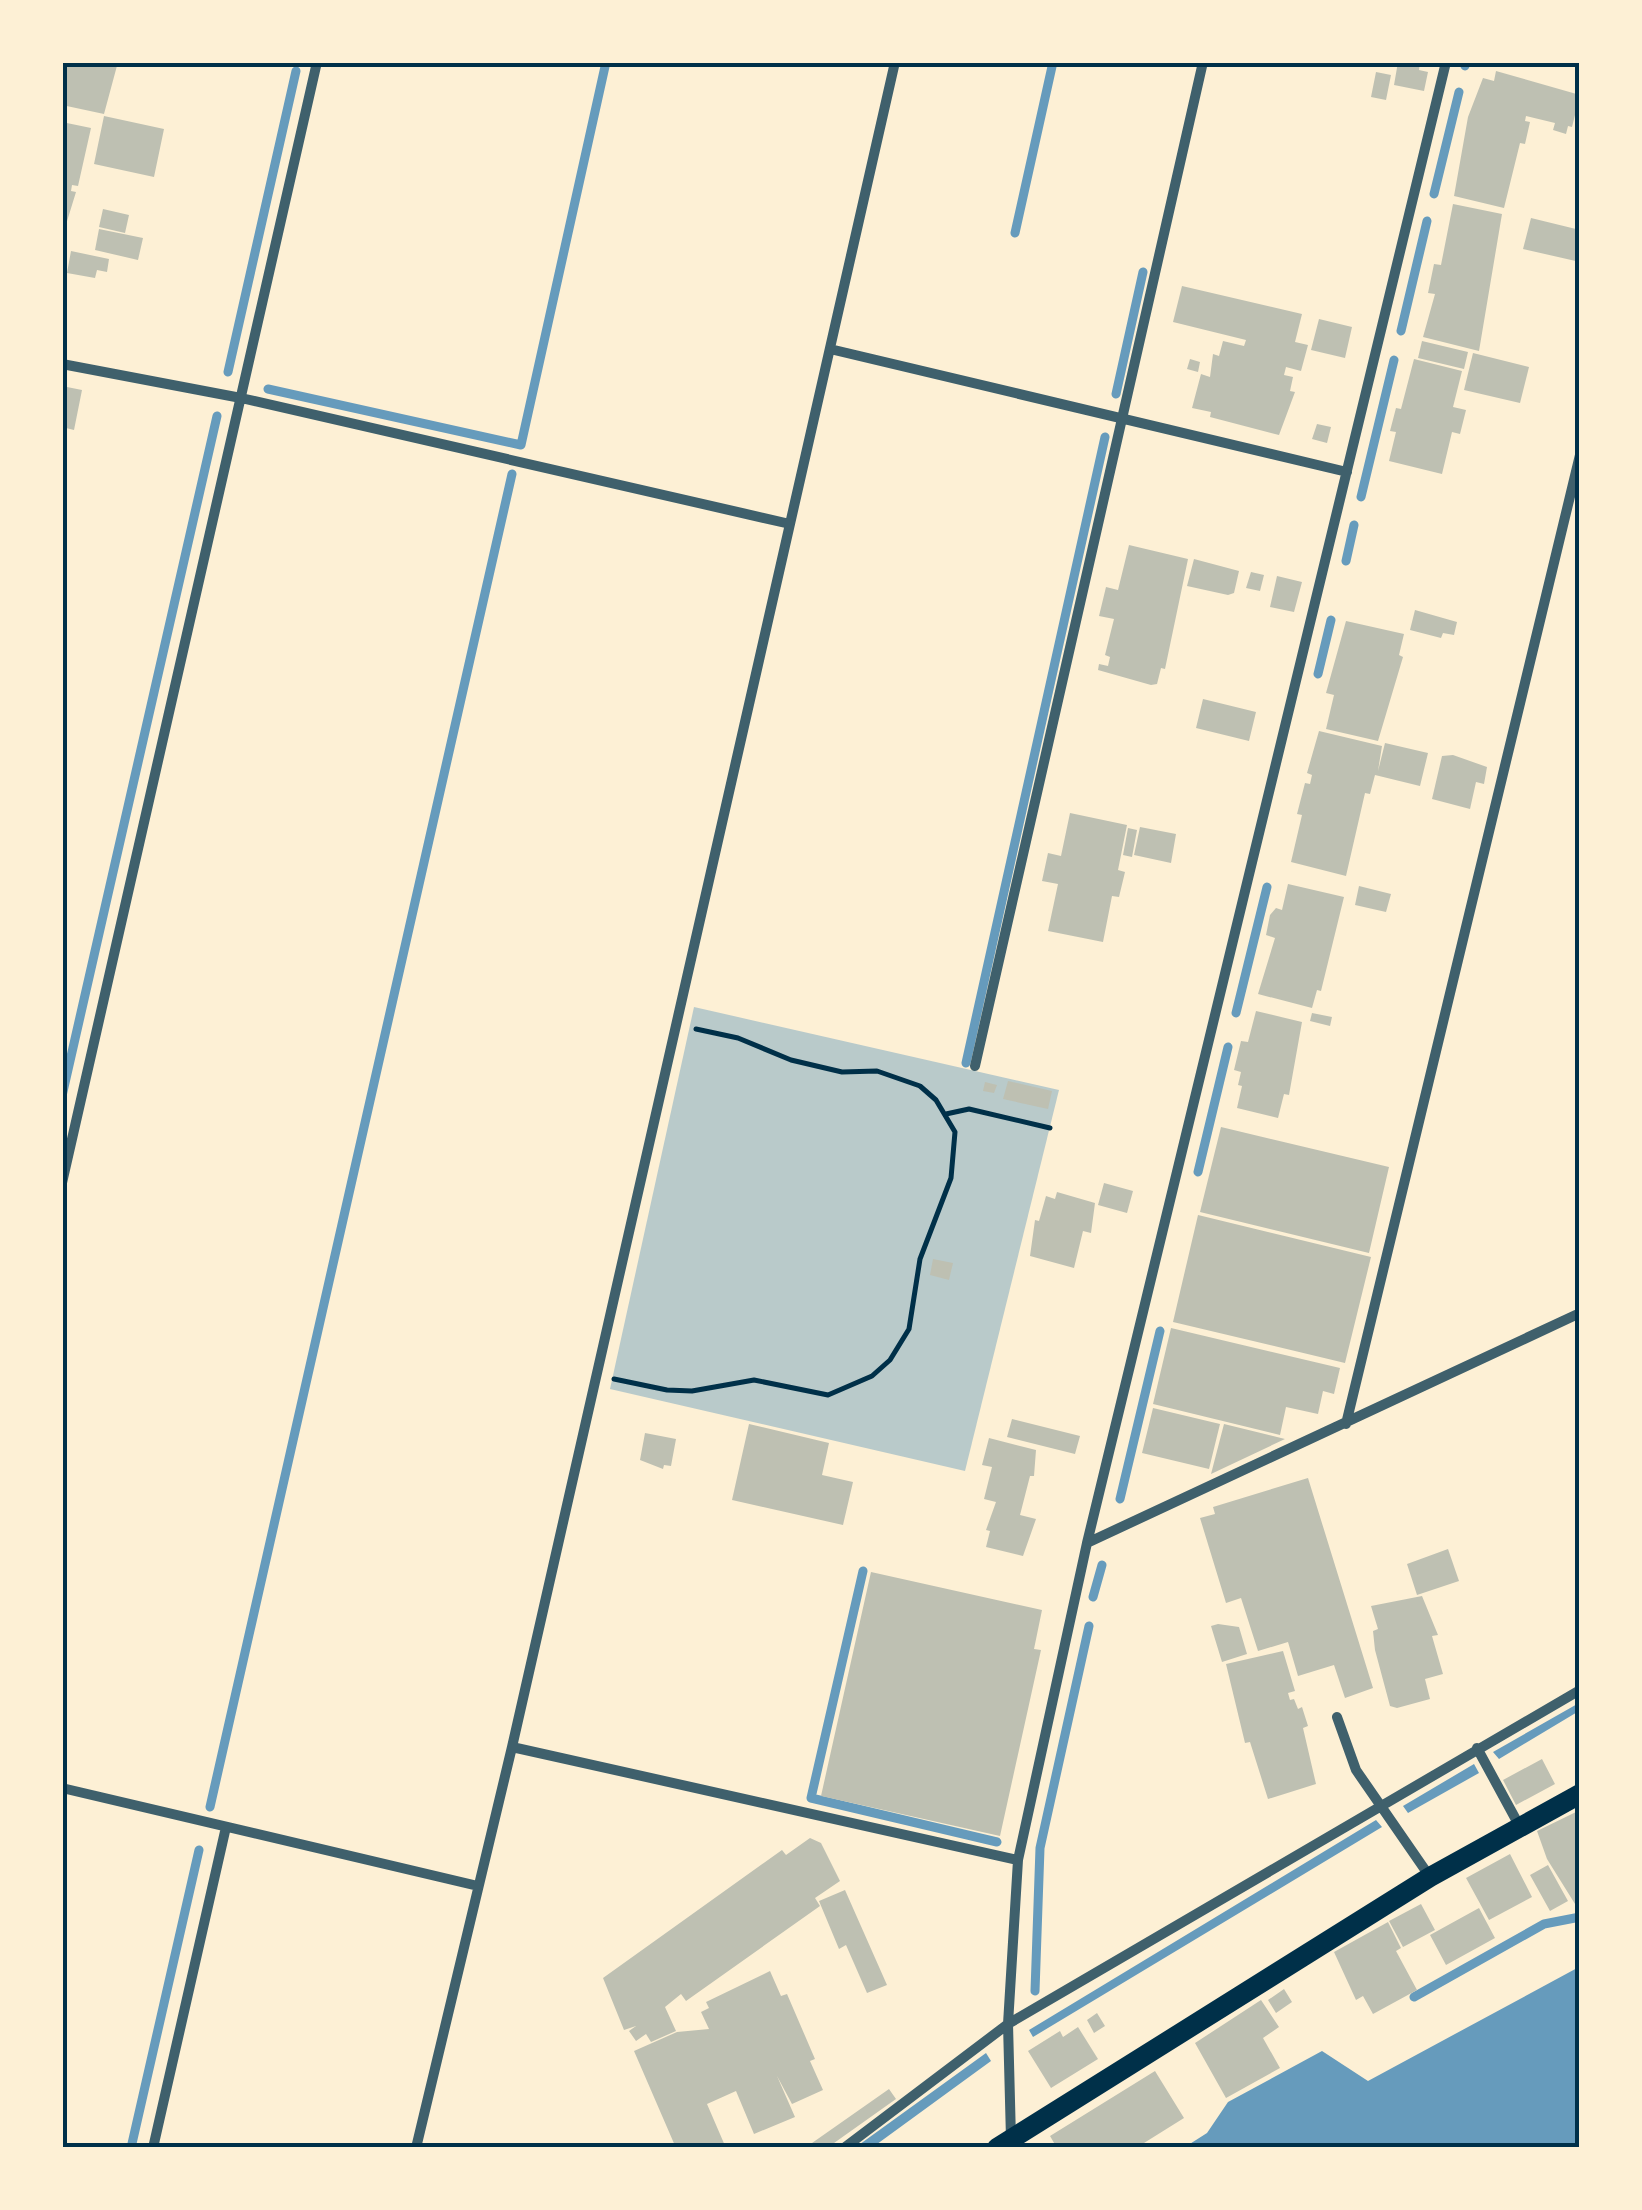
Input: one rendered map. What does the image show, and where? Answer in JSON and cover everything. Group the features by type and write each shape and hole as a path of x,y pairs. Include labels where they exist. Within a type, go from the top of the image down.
{"main road":[{"path":"1004,2143 1430,1876 1580,1794"}],"street":[{"path":"62,1183 316,62"},
{"path":"416,2148 512,1747 895,62"},
{"path":"976,1066 1203,62"},
{"path":"1004,2143 1018,1860 1087,1543 1446,62"},
{"path":"830,349 1346,472"},
{"path":"62,364 240,398 790,524"},
{"path":"1346,1424 1580,454"},
{"path":"1087,1543 1580,1313"},
{"path":"844,2148 1008,2024 1580,1690"},
{"path":"1337,1717 1356,1770 1430,1876"},
{"path":"512,1747 1018,1860"},
{"path":"1478,1748 1520,1828"},
{"path":"62,1788 478,1886"},
{"path":"153,2148 226,1826"}],"path":[{"path":"596,1374 667,1390 692,1391 741,1379 828,1395 872,1376 890,1360 909,1330 920,1259 944,1203 956,1156 954,1132 946,1114 920,1086 902,1076 808,1064 738,1038 676,1024"},
{"path":"946,1114 969,1108 1050,1128"}],"shaded area":[{"path":"694,1007 1059,1090 965,1471 610,1389"}],"water":[{"path":"1579,1703 1579,1711 1499,1759 1493,1752"},
{"path":"1474,1764 1479,1773 1408,1813 1403,1806"},
{"path":"1376,1820 1382,1827 1033,2037 1029,2030"},
{"path":"1579,1967 1579,2147 1185,2147 1207,2133 1228,2102 1322,2051 1368,2081"},
{"path":"986,2053 991,2061 873,2147 856,2147"}],"building":[{"path":"62,62 118,62 104,114 62,105"},
{"path":"1398,62 1420,62 1419,70 1428,72 1424,91 1394,85"},
{"path":"1496,71 1580,95 1572,127 1568,126 1566,134 1553,130 1555,123 1526,116 1525,121 1530,122 1525,144 1520,143 1504,208 1454,196 1468,117 1483,78 1494,81"},
{"path":"1376,72 1391,75 1386,100 1371,97"},
{"path":"104,116 164,129 154,177 94,164"},
{"path":"62,122 91,128 78,186 72,185 71,191 76,192 64,231"},
{"path":"1453,204 1502,214 1479,351 1423,337 1435,294 1428,293 1434,264 1441,265"},
{"path":"103,209 129,215 125,233 99,227"},
{"path":"1531,218 1580,230 1580,262 1523,249"},
{"path":"99,229 143,238 138,260 95,250"},
{"path":"71,251 109,259 107,272 97,270 95,278 67,273"},
{"path":"1182,286 1302,314 1295,342 1308,345 1301,371 1286,367 1284,375 1293,377 1290,391 1295,392 1279,435 1210,417 1211,412 1192,408 1201,374 1210,377 1213,354 1219,356 1223,341 1244,346 1246,340 1173,322"},
{"path":"1319,319 1352,327 1345,358 1311,350"},
{"path":"1422,341 1468,352 1464,369 1418,358"},
{"path":"1473,353 1529,367 1520,403 1464,390"},
{"path":"1190,359 1200,362 1198,372 1187,369"},
{"path":"1414,359 1462,371 1453,407 1466,410 1460,434 1452,432 1442,474 1389,461 1396,432 1390,431 1396,408 1401,409"},
{"path":"62,386 82,390 74,430 62,427"},
{"path":"1317,424 1331,427 1327,443 1312,439"},
{"path":"1129,545 1188,559 1165,669 1161,668 1157,684 1098,670 1099,664 1108,666 1110,657 1105,655 1114,619 1099,616 1106,587 1118,590"},
{"path":"1194,559 1239,571 1234,593 1187,586"},
{"path":"1251,572 1264,575 1260,591 1246,588"},
{"path":"1277,576 1302,582 1294,612 1270,607"},
{"path":"1415,610 1457,622 1454,635 1443,633 1441,638 1410,630"},
{"path":"1346,621 1404,634 1399,655 1403,657 1378,741 1326,729 1334,695 1326,693"},
{"path":"1203,699 1256,712 1249,741 1196,728"},
{"path":"1319,731 1382,746 1378,771 1385,743 1428,753 1420,786 1375,775 1370,794 1365,793 1346,876 1291,862 1302,815 1297,814 1305,783 1310,784 1312,775 1307,773"},
{"path":"1453,755 1487,767 1484,784 1476,782 1470,809 1432,799 1442,756"},
{"path":"1070,813 1127,825 1118,870 1125,872 1119,897 1112,896 1103,942 1048,931 1058,884 1042,881 1048,853 1061,856"},
{"path":"1140,827 1176,834 1171,863 1134,855"},
{"path":"1128,828 1137,830 1132,857 1123,855"},
{"path":"1288,884 1344,897 1321,991 1317,990 1312,1008 1258,994 1275,938 1266,935 1270,915 1276,908 1282,910"},
{"path":"1359,886 1391,894 1386,912 1355,905"},
{"path":"1256,1011 1302,1022 1289,1095 1284,1094 1278,1118 1237,1108 1241,1072 1234,1070 1241,1041 1248,1042"},
{"path":"1312,1013 1332,1017 1330,1026 1310,1021"},
{"path":"1008,1081 1052,1091 1048,1109 1003,1099"},
{"path":"985,1082 997,1085 994,1093 983,1091"},
{"path":"1221,1127 1389,1167 1369,1253 1200,1212"},
{"path":"1104,1183 1133,1191 1127,1213 1098,1205"},
{"path":"1057,1192 1095,1203 1091,1233 1083,1231 1074,1268 1030,1256 1035,1220 1039,1221 1046,1196 1055,1199"},
{"path":"1198,1215 1371,1257 1345,1363 1173,1322"},
{"path":"933,1259 953,1263 949,1280 930,1275"},
{"path":"1171,1328 1340,1368 1334,1394 1323,1391 1318,1414 1286,1407 1280,1435 1153,1404"},
{"path":"1153,1408 1220,1424 1209,1469 1142,1453"},
{"path":"1012,1419 1080,1436 1075,1454 1007,1437"},
{"path":"749,1424 829,1443 822,1475 853,1482 843,1525 732,1500"},
{"path":"1224,1424 1285,1439 1211,1474"},
{"path":"645,1433 676,1439 671,1466 664,1465 663,1469 640,1460"},
{"path":"989,1438 1036,1450 1034,1476 1030,1476 1020,1515 1036,1519 1023,1556 986,1547 990,1531 986,1530 996,1502 984,1499 992,1467 982,1465"},
{"path":"1308,1478 1373,1688 1345,1698 1334,1665 1298,1676 1288,1642 1258,1651 1241,1598 1226,1603 1200,1518 1215,1514 1213,1507"},
{"path":"1448,1549 1459,1581 1417,1595 1407,1564"},
{"path":"871,1572 1042,1610 1034,1649 1041,1650 1000,1836 821,1796"},
{"path":"1422,1596 1438,1635 1432,1636 1443,1674 1425,1679 1430,1699 1397,1708 1390,1706 1375,1650 1373,1631 1378,1629 1371,1606"},
{"path":"1211,1626 1239,1627 1247,1654 1222,1662"},
{"path":"1283,1651 1295,1691 1288,1693 1290,1700 1294,1699 1298,1709 1302,1707 1308,1726 1303,1728 1316,1784 1268,1799 1250,1742 1245,1743 1226,1664"},
{"path":"1542,1759 1555,1784 1516,1805 1503,1780"},
{"path":"1576,1812 1580,1814 1580,1912 1547,1859 1537,1831"},
{"path":"810,1838 821,1843 840,1881 815,1898 820,1906 686,2001 681,1994 665,2007 676,2031 651,2042 646,2034 636,2041 629,2031 636,2026 624,2030 603,1978 782,1850 786,1855"},
{"path":"1510,1854 1532,1897 1489,1920 1466,1878"},
{"path":"1548,1865 1568,1901 1550,1911 1530,1875"},
{"path":"845,1890 887,1985 867,1993 846,1945 839,1949 819,1901"},
{"path":"1421,1904 1435,1930 1403,1947 1389,1921"},
{"path":"1479,1908 1495,1938 1446,1965 1430,1935"},
{"path":"1388,1922 1401,1948 1396,1951 1417,1990 1373,2014 1363,1996 1356,2000 1334,1952"},
{"path":"770,1971 781,1996 787,1994 815,2059 810,2061 823,2090 792,2104 777,2076 795,2117 754,2134 736,2091 707,2104 726,2148 676,2148 634,2051 677,2032 709,2029 701,2012 709,2008 706,2002"},
{"path":"1284,1989 1292,2002 1276,2013 1268,2000"},
{"path":"1261,2000 1279,2027 1263,2038 1280,2068 1226,2098 1195,2043"},
{"path":"1097,2013 1105,2026 1094,2033 1087,2020"},
{"path":"1078,2027 1098,2059 1051,2088 1028,2051 1060,2031 1063,2037"},
{"path":"1155,2071 1184,2118 1136,2148 1057,2148 1050,2136"},
{"path":"889,2089 896,2099 827,2148 816,2148 812,2143"}],"waterway":[{"path":"268,389 521,445 606,62"},
{"path":"1015,233 1053,62"},
{"path":"1465,66 1466,62"},
{"path":"228,372 296,71"},
{"path":"1434,194 1459,92"},
{"path":"1401,331 1427,221"},
{"path":"1116,394 1143,272"},
{"path":"1361,497 1394,360"},
{"path":"62,1096 217,416"},
{"path":"966,1063 1105,437"},
{"path":"210,1807 512,474"},
{"path":"1346,561 1354,525"},
{"path":"1318,674 1331,620"},
{"path":"1236,1013 1267,887"},
{"path":"1198,1172 1228,1047"},
{"path":"1120,1499 1160,1331"},
{"path":"1093,1597 1102,1565"},
{"path":"863,1571 811,1798 997,1842"},
{"path":"1035,1991 1040,1848 1089,1626"},
{"path":"131,2148 199,1850"},
{"path":"1414,1997 1544,1924 1580,1917"}]}
